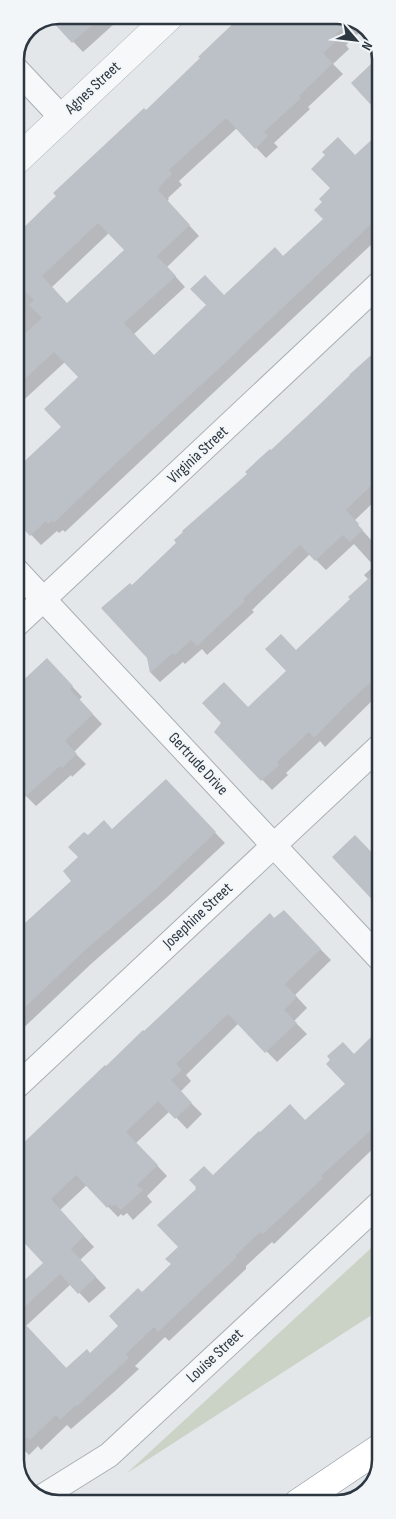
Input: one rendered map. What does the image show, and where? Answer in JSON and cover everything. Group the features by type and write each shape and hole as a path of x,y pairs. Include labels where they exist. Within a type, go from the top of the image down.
{"highway":[{"path":"310,1495 372,1453"}],"street":[{"name":"Agnes Street","path":"24,154 161,24"},
{"path":"24,78 62,118"},
{"name":"Virginia Street","path":"24,618 372,292"},
{"name":"Gertrude Drive","path":"24,579 372,950"},
{"name":"Josephine Street","path":"24,1079 372,752"},
{"name":"Louise Street","path":"47,1494 109,1456 372,1210"}],"shaded area":[{"path":"372,1247 372,1315 127,1473"}],"building":[{"path":"55,24 93,24 72,43"},
{"path":"233,24 346,25 336,34 340,38 323,53 333,63 299,96 301,98 264,132 268,136 255,149 226,118 169,170 172,174 159,187 158,190 190,225 157,256 176,276 124,323 154,355 206,305 190,289 205,275 224,295 275,247 283,256 323,219 314,210 322,202 319,199 330,188 311,169 325,155 322,152 338,137 355,155 372,139 372,224 54,523 52,521 48,524 46,521 30,536 24,530 24,462 61,427 44,409 78,377 54,352 24,380 24,335 42,318 29,305 34,300 24,291 24,227 56,196 53,193 144,108 146,110 200,58 198,57","holes":["98,223 124,250 67,303 42,276"]},
{"path":"371,64 372,106 351,83"},
{"path":"372,354 372,485 346,510 363,530 350,542 343,535 315,561 300,545 197,646 191,640 175,655 173,653 150,673 147,658 101,608 130,583 132,585 176,543 174,540 182,531 247,474 245,472 271,450"},
{"path":"372,575 372,681 314,738 309,732 277,762 279,765 261,781 214,732 221,723 202,703 224,682 248,707 286,671 265,649 281,634 296,650 350,599 348,597"},
{"path":"47,658 73,686 70,689 93,714 65,741 77,754 62,768 60,766 25,797 24,796 24,680"},
{"path":"166,779 216,832 24,1008 24,924 71,881 63,871 78,857 68,847 84,832 88,835 104,820 112,829"},
{"path":"355,835 372,853 372,899 332,857"},
{"path":"284,910 321,949 285,984 297,997 284,1010 297,1023 265,1053 228,1014 176,1064 182,1070 171,1080 192,1103 175,1119 158,1101 126,1132 158,1165 137,1185 143,1190 121,1210 115,1204 112,1207 110,1204 107,1208 76,1175 51,1199 84,1236 71,1249 96,1277 78,1294 60,1274 24,1308 24,1281 43,1263 24,1243 24,1142 270,913 274,918"},
{"path":"372,1036 372,1129 321,1176 323,1178 263,1234 260,1232 236,1255 236,1258 158,1332 154,1327 126,1354 129,1358 77,1406 60,1420 56,1415 30,1440 27,1437 24,1440 24,1325 66,1368 87,1349 90,1353 118,1326 109,1316 138,1288 142,1292 171,1264 165,1259 178,1247 157,1225 196,1189 189,1180 204,1166 213,1175 290,1104 305,1120 345,1084 326,1064 330,1060 327,1056 343,1042 354,1054"}]}
